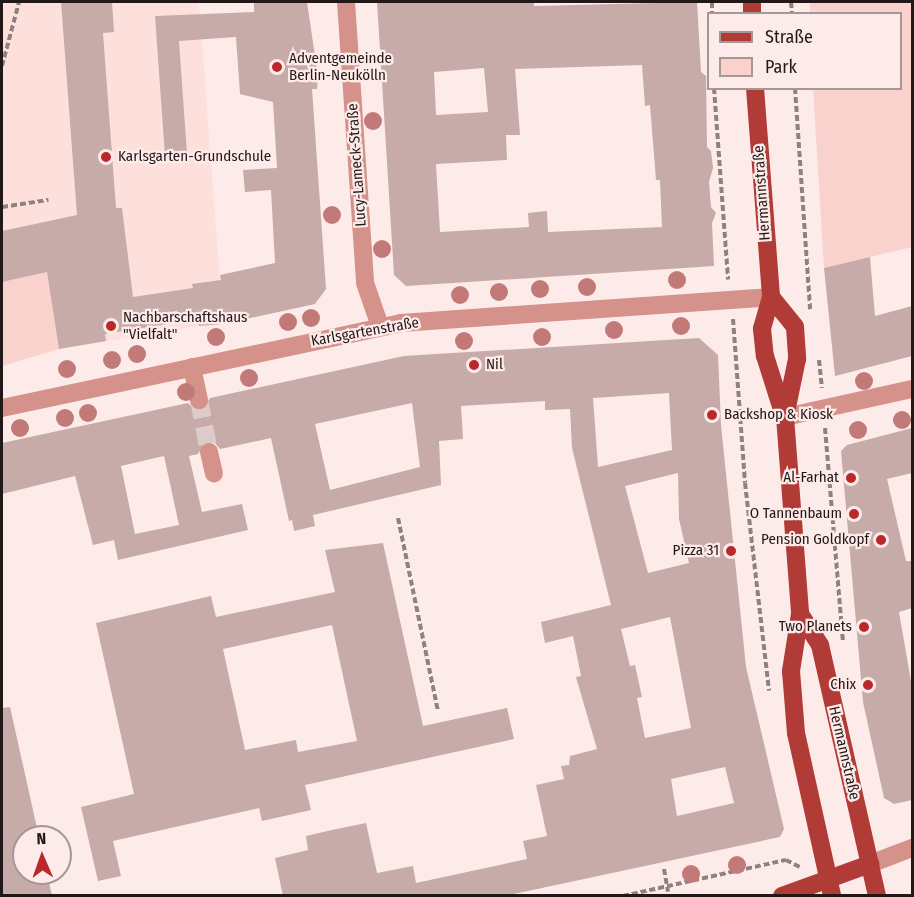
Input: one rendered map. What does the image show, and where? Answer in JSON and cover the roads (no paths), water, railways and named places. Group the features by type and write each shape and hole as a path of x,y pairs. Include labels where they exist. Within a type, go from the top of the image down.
{"main road":[{"name":"Hermannstraße","path":"755,90 771,297 762,329 765,362 785,417 800,615 791,671 796,733 830,888"},
{"name":"Hermannstraße","path":"771,297 795,327 797,359 785,417"},
{"name":"Hermannstraße","path":"800,615 820,645 877,896"},
{"path":"782,896 830,888 870,864"}],"street":[{"name":"Lucy-Lameck-Straße","path":"346,2 365,283 380,326"},
{"name":"Karlsgartenstraße","path":"2,408 380,326 771,297"},
{"path":"192,367 199,400"},
{"path":"785,417 912,388"},
{"path":"209,452 214,473"},
{"path":"870,864 912,848"}],"tunnel":[{"path":"199,400 209,452"}],"place":[{"name":"Adventgemeinde Berlin-Neukölln","path":"277,67"},
{"name":"Karlsgarten-Grundschule","path":"106,157"},
{"name":"Nachbarschaftshaus \"Vielfalt\"","path":"111,326"},
{"name":"Nil","path":"474,365"},
{"name":"Backshop & Kiosk","path":"712,415"},
{"name":"Al-Farhat","path":"851,478"},
{"name":"O Tannenbaum","path":"854,514"},
{"name":"Pension Goldkopf","path":"881,540"},
{"name":"Pizza 31","path":"731,551"},
{"name":"Two Planets","path":"864,627"},
{"name":"Chix","path":"868,685"}]}
